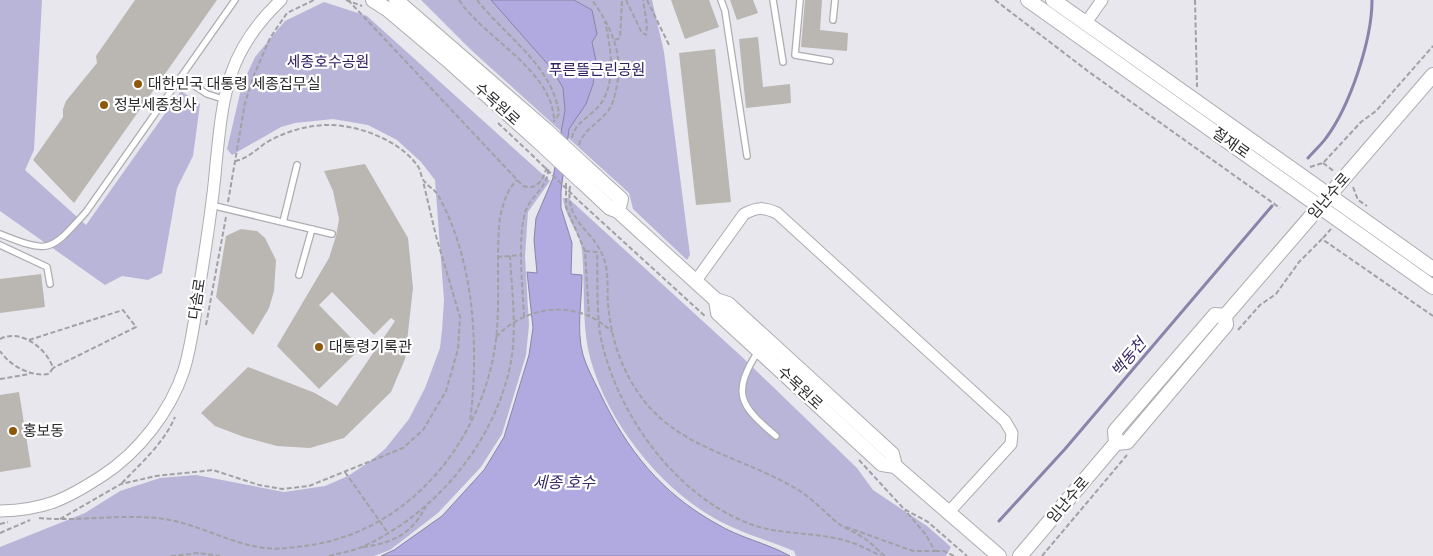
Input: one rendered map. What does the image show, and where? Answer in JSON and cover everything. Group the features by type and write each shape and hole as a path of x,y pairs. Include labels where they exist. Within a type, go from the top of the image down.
{"street":[{"name":"다솜로","path":"0,511 47,506 76,493 120,464 147,436 166,407 183,371 190,344 211,205 223,99 235,62 246,38 260,20 280,0"},
{"name":"절재로","path":"1028,0 1433,287"},
{"name":"절재로","path":"1052,0 1433,269"},
{"path":"1085,24 1102,0"},
{"name":"수목원로","path":"367,2 392,4 543,137 580,176 621,199 618,211 716,300 728,304 892,454 895,466"},
{"name":"임난수로","path":"1020,556 1116,443 1115,431 1215,315 1225,316 1433,75"},
{"path":"695,282 744,214 754,209 765,208 777,213 1005,422 1012,433 1011,444 948,513"},
{"name":"수목원로","path":"716,300 718,313 882,464 895,466 999,556"}],"lane":[{"path":"0,234 36,247 47,247 60,239 86,212 235,0"},
{"path":"721,0 725,11 747,156"},
{"path":"773,0 783,62"},
{"path":"800,0 795,56 830,60"},
{"path":"833,20 835,0"},
{"path":"181,77 207,94 223,99"},
{"path":"283,222 297,165"},
{"path":"211,205 332,234"},
{"path":"299,274 312,229"},
{"path":"0,245 48,267 50,284"},
{"path":"759,350 745,372 742,386 745,405 753,416 776,436"}],"path":[{"path":"346,0 367,2"},
{"path":"477,0 550,83 557,100 559,114 543,137"},
{"path":"578,151 579,142 610,108 615,96 619,62 614,40 608,26 592,0"},
{"path":"614,40 620,38 622,0"},
{"path":"626,0 641,31 646,35 647,25 643,0"},
{"path":"647,0 670,47"},
{"path":"995,0 1089,72 1280,208"},
{"path":"1195,0 1198,95"},
{"path":"1323,163 1361,122 1376,111 1433,46"},
{"path":"496,121 543,137 579,201"},
{"path":"59,520 121,484 156,476 213,470 259,485 282,489 309,486 403,448 423,430 446,391 458,349 460,317 451,281 436,236 419,168 388,141 360,129 341,126 316,126 291,132 266,143 241,160 235,161"},
{"path":"525,316 522,255 525,214 528,205 545,185 549,175 548,164"},
{"path":"580,176 569,197 572,214 598,246 606,265 615,347 630,380 650,409 671,428 694,443 794,487 841,526 863,537 885,556"},
{"path":"20,521 35,518 59,520 136,515 192,525 244,544 267,548 331,542 379,522 418,494 437,474 452,455 470,424 488,377 496,337 498,257 504,199 509,189 518,180"},
{"path":"423,181 437,193 452,229 469,296 474,372 470,424"},
{"path":"1233,335 1260,305 1276,294 1299,262 1322,239 1433,316"},
{"path":"585,251 597,252 601,337 619,395 644,436 660,457 682,479 711,503 753,525 793,534 843,540 881,556"},
{"path":"498,257 522,255"},
{"path":"361,548 388,533 428,504 457,475 473,451 494,410 509,371 513,322 510,256"},
{"path":"496,337 513,322 525,316 554,309 584,314 600,322 612,332"},
{"path":"0,379 31,374 49,374 53,368 136,327 123,310 29,340"},
{"path":"0,339 18,337 29,340 50,360 53,368"},
{"path":"0,351 12,362 31,374"},
{"path":"1042,556 1132,450"},
{"path":"345,472 388,533"},
{"path":"329,556 386,544 414,526 428,504"},
{"path":"904,509 926,535 935,551"},
{"path":"0,533 35,518"},
{"path":"0,524 10,522"},
{"path":"841,526 913,551 944,551 954,556"},
{"path":"171,556 200,553 220,556"}],"green space":[{"path":"0,0 42,0 34,150 25,170 86,225 181,91 200,104 193,156 177,188 162,273 148,280 122,276 105,285 0,211"},
{"name":"푸른뜰근린공원","path":"421,0 652,0 664,52 690,255 687,260 633,209 629,193 469,48"},
{"name":"세종호수공원","path":"324,2 367,16 550,181 528,212 525,256 529,325 526,355 502,434 481,467 438,513 390,550 374,556 0,556 0,547 85,513 120,491 160,478 196,475 284,492 325,486 348,476 369,462 385,449 409,419 425,388 440,348 442,330 444,300 435,180 421,162 397,140 368,125 333,119 295,123 281,127 232,155 227,149 242,85 255,57 285,21"},
{"path":"563,198 568,198 741,356 857,468 873,490 927,526 951,547 946,556 796,556 794,551 743,532 714,518 672,487 634,446 605,399 595,374 586,337 581,245 564,205"}],"water":[{"name":"세종 호수","path":"491,0 574,0 592,10 597,34 592,42 596,61 593,84 586,104 569,129 561,191 561,208 572,243 571,274 582,275 580,336 583,355 610,414 634,451 662,484 679,498 697,512 726,529 790,556 381,556 394,550 442,516 484,470 504,437 529,355 533,328 527,272 537,273 534,240 536,218 553,178 565,110 563,88 552,69"}],"building":[{"name":"정부세종청사","path":"135,0 217,0 74,203 33,160 63,117 66,101 97,63 96,56"},
{"path":"671,0 709,0 719,27 685,39"},
{"path":"730,0 753,0 758,13 737,20"},
{"path":"805,0 822,0 820,30 848,33 847,51 801,47"},
{"path":"758,37 763,87 790,84 791,103 746,108 739,39"},
{"path":"715,49 731,202 696,205 679,53"},
{"path":"365,164 408,238 413,288 405,359 391,392 344,438 310,448 277,446 244,437 215,426 201,413 248,367 315,393 337,406 395,321 391,318 374,335 332,292 319,305 361,348 319,389 277,346 329,258 336,236 339,219 333,191 324,171"},
{"path":"241,229 257,231 265,238 276,260 274,291 269,308 253,335 216,297 226,236"},
{"path":"41,274 45,307 0,313 0,279"},
{"name":"홍보동","path":"19,392 31,467 0,472 0,395"}],"waterway":[{"name":"백동천","path":"1308,158 1324,141 1335,125 1351,91 1364,53 1372,0"},
{"name":"백동천","path":"999,521 1065,449 1272,206"}],"place":[{"name":"대한민국 대통령 세종집무실","path":"138,84"},
{"name":"정부세종청사","path":"104,105"},
{"name":"대통령기록관","path":"319,347"},
{"name":"홍보동","path":"13,431"}]}
